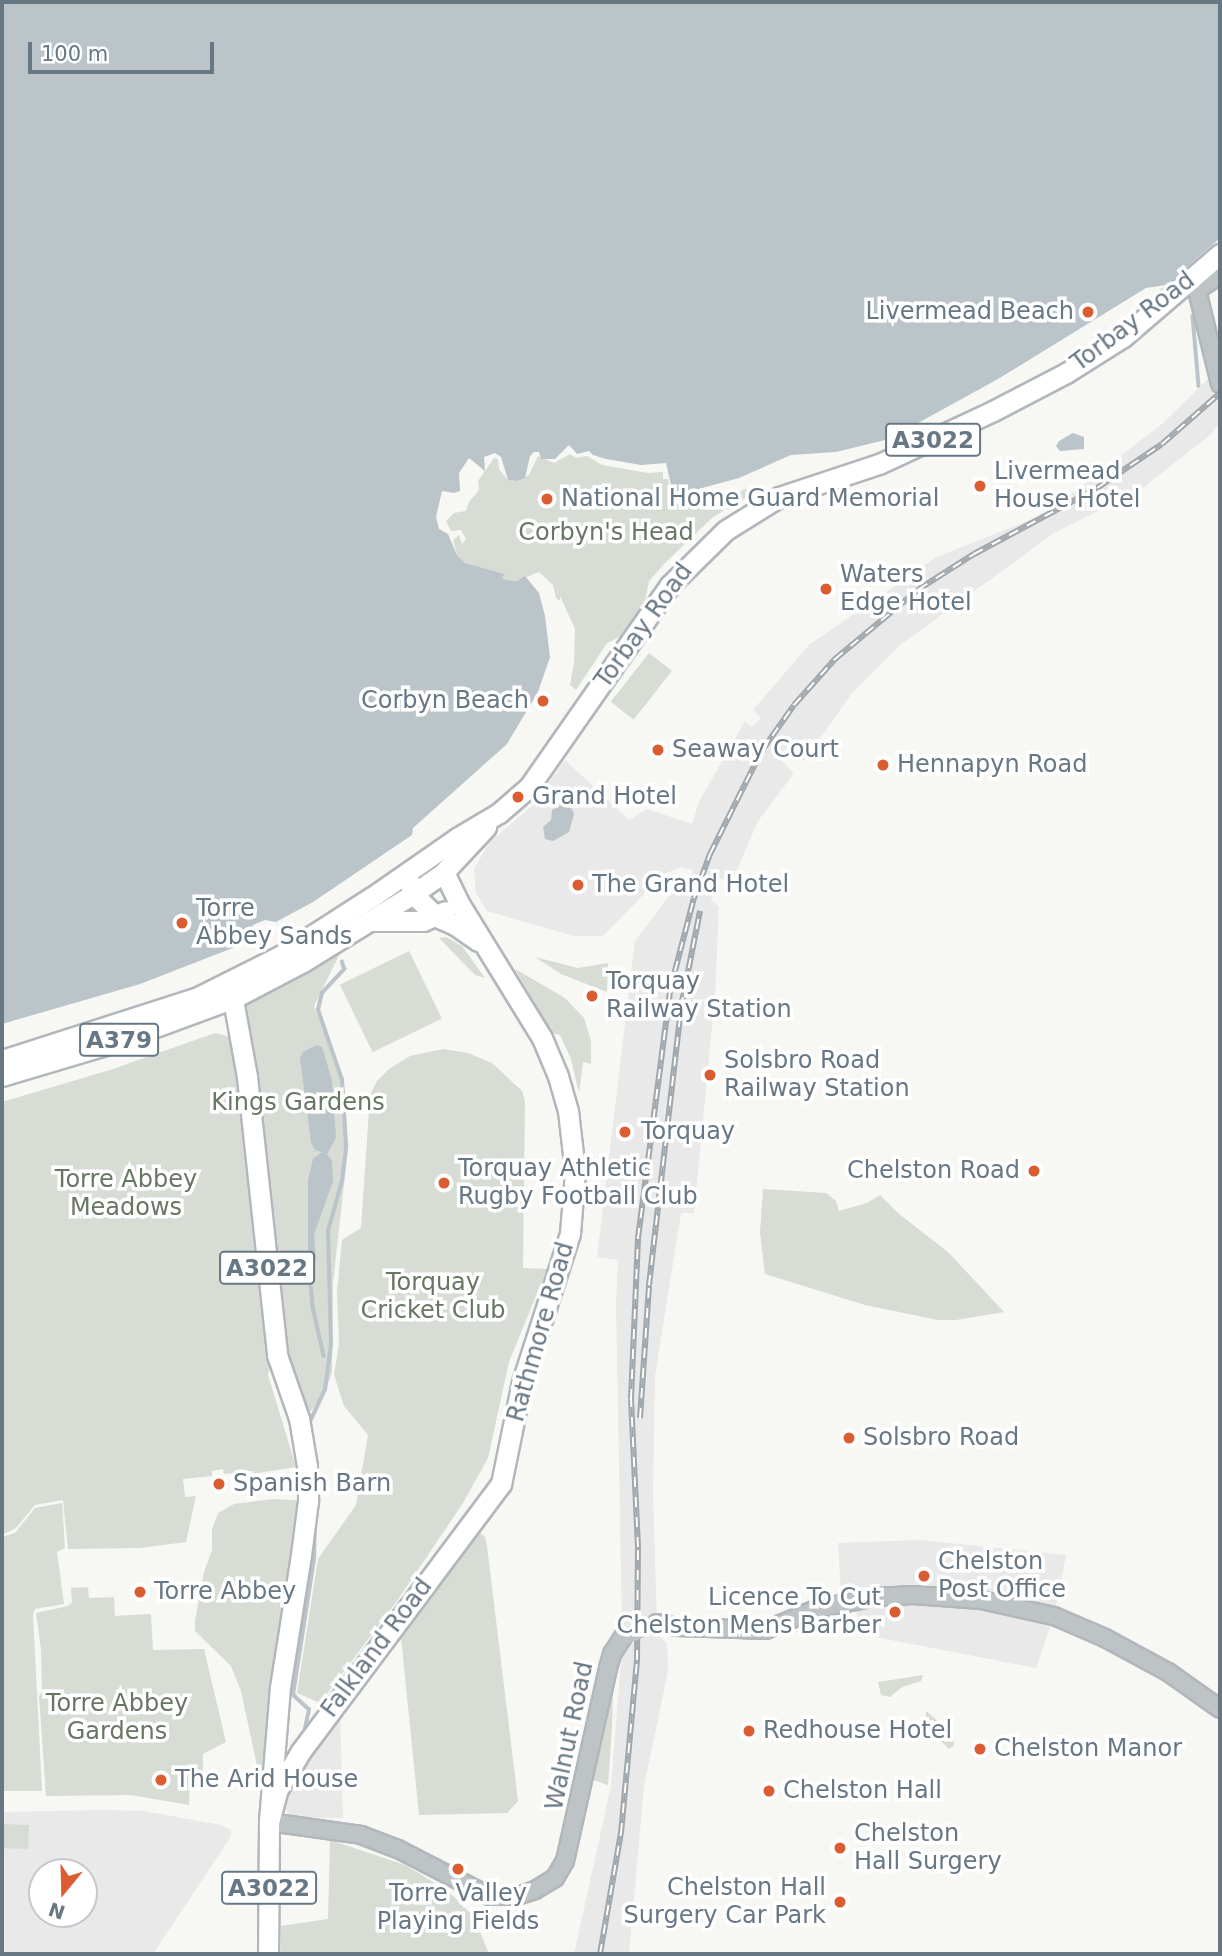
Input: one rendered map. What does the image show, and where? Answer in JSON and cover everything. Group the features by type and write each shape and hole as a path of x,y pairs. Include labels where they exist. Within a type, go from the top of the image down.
{"main road":[{"name":"Torbay Road","path":"2,1076 109,1044 303,962 413,894 444,872 499,813 529,787 670,585 726,530 779,497 879,464 1024,397 1122,337 1195,284 1220,254"},
{"name":"Torbay Road","path":"2,1060 232,991 280,956 499,813"},
{"path":"413,894 407,872 424,876 444,872"},
{"name":"Rathmore Road","path":"444,872 459,903 542,1038 558,1076 568,1111 575,1172 570,1233 522,1382 501,1484"},
{"name":"A3022","path":"413,894 437,917 455,925 485,946"},
{"path":"368,921 423,921 437,917 459,903"},
{"name":"A3022","path":"232,991 247,1077 277,1355 299,1418 307,1466 308,1501 280,1686 269,1822 268,1954"},
{"name":"Falkland Road","path":"269,1822 278,1789 301,1751 501,1484"}],"street":[{"path":"1220,275 1195,284 1220,384"},
{"name":"Walnut Road","path":"269,1822 361,1835 398,1849 489,1896 517,1896 555,1878 565,1861 608,1668 612,1654 623,1637 657,1623 677,1627 766,1630 816,1609 875,1597 913,1595 981,1600 1054,1616 1105,1638 1168,1672 1220,1709"}],"shaded area":[{"path":"2,2 1220,2 1220,238 1166,285 1146,288 998,379 889,439 836,452 791,455 739,478 680,494 671,485 666,463 641,465 606,459 589,451 577,454 569,445 555,459 541,459 539,452 534,452 530,456 525,478 517,481 508,480 501,457 495,453 484,457 485,471 469,458 459,473 460,491 442,491 436,517 439,529 448,534 457,555 465,563 505,574 502,578 506,580 517,581 525,576 539,593 545,616 550,657 538,692 507,744 413,828 412,835 313,902 276,922 265,920 253,925 249,936 238,946 140,984 2,1024"},
{"path":"1209,378 1220,411 1220,422 1210,435 1140,490 1054,533 900,645 852,693 804,761 788,746 780,759 794,773 758,821 732,881 717,878 711,901 719,906 715,995 694,1213 681,1213 655,1376 653,1492 657,1623 658,1635 667,1644 668,1671 644,1786 629,1954 574,1954 611,1786 621,1661 629,1644 630,1625 622,1626 616,1302 618,1260 597,1257 635,941 669,896 678,892 686,894 693,870 681,867 650,880 643,895 603,936 574,936 487,911 476,893 474,869 489,843 533,805 565,760 629,820 647,809 692,824 699,802 745,721 752,727 761,718 753,710 809,645 935,558 1045,514 1162,424"},
{"path":"1073,433 1084,437 1084,449 1060,451 1056,446 1059,441"},
{"path":"563,804 572,809 574,814 569,832 553,841 545,839 543,827 551,820 552,810"},
{"path":"317,1045 322,1047 332,1080 336,1138 327,1154 332,1161 333,1181 314,1235 316,1259 311,1283 308,1254 308,1180 313,1159 322,1152 315,1150 311,1142 300,1058 303,1052"},
{"path":"920,1540 1066,1555 1054,1616 1036,1668 865,1635 851,1600 841,1593 838,1543"},
{"path":"340,1707 343,1818 292,1817 285,1809 284,1800"},
{"path":"144,1811 221,1825 231,1830 230,1838 153,1954 2,1954 2,1812"}],"green space":[{"name":"Corbyn's Head","path":"570,454 576,458 587,456 602,465 648,473 663,472 663,479 668,479 674,502 679,505 721,502 745,489 757,491 713,517 666,562 649,581 640,627 607,643 576,690 570,685 575,629 560,596 560,601 556,598 553,585 539,572 517,581 506,580 502,578 504,574 465,563 457,555 453,540 459,535 462,544 466,539 461,530 451,531 446,521 454,513 466,511 469,502 479,490 478,481 494,458 498,459 499,469 508,480 517,481 529,475 538,456 554,463"},
{"path":"649,653 672,671 634,720 611,702"},
{"name":"Kings Gardens","path":"350,933 314,1006 344,1080 348,1149 333,1283 332,1373 321,1402 299,1421 282,1374 234,998"},
{"path":"446,937 462,946 485,978 475,975 439,938"},
{"path":"409,951 442,1018 373,1052 340,985"},
{"path":"535,957 578,968 608,963 607,992 561,974"},
{"path":"515,969 565,998 584,1018 591,1041 591,1064 583,1062 579,1093 571,1059 560,1035 552,1033"},
{"name":"Torre Abbey Meadows","path":"215,1033 234,1038 271,1363 268,1375 296,1467 253,1474 253,1471 224,1474 223,1469 212,1471 212,1476 183,1479 185,1497 196,1496 186,1542 140,1548 68,1549 63,1500 35,1505 16,1528 2,1535 2,1102 110,1070"},
{"name":"Torquay Cricket Club","path":"443,1049 468,1053 492,1063 522,1091 525,1101 523,1268 547,1269 509,1362 488,1458 463,1503 397,1601 320,1703 297,1693 318,1559 356,1505 368,1435 344,1406 334,1375 339,1344 337,1292 342,1240 361,1228 370,1095 377,1081 389,1069 410,1056"},
{"path":"763,1189 826,1193 836,1201 839,1211 867,1203 880,1195 898,1213 949,1253 1004,1312 956,1320 938,1320 865,1305 765,1274 760,1233"},
{"path":"273,1499 308,1501 269,1822 241,1691 231,1666 195,1631 195,1621 204,1572 212,1550 212,1530 218,1513 234,1504"},
{"path":"62,1503 65,1548 57,1552 64,1604 35,1609 33,1615 42,1791 2,1791 2,1537 15,1533 35,1508"},
{"path":"476,1530 485,1537 487,1546 518,1801 507,1813 419,1815 401,1637"},
{"name":"Torre Abbey Gardens","path":"88,1587 89,1598 114,1597 115,1616 151,1614 153,1650 204,1649 226,1742 203,1754 203,1780 190,1785 189,1805 131,1795 46,1796 39,1696 42,1692 41,1649 36,1613 68,1606 72,1602 71,1588"},
{"path":"923,1675 921,1681 902,1687 890,1697 881,1695 878,1682"},
{"path":"613,1694 612,1728 608,1785 593,1780"},
{"path":"926,1711 953,1734 954,1745 949,1749 926,1726"},
{"path":"2,1824 29,1825 28,1849 2,1848"},
{"path":"330,1840 405,1865 448,1891 474,1917 489,1954 281,1954 281,1926 328,1919"}],"waterway":[{"path":"1193,316 1199,386"},
{"path":"308,1426 325,1390 331,1344 328,1231 342,1181 346,1146 342,1080 318,1010 322,993 344,969 342,962"},
{"path":"311,1283 313,1307 324,1356"},
{"path":"304,1733 309,1710 293,1695 314,1560 315,1517"}],"railway":[{"path":"600,1954 621,1833 637,1660 638,1547 631,1399 638,1238 670,990 694,898 710,854 761,752 794,705 835,659 919,589 974,554 1097,488 1162,444 1220,393"},
{"path":"640,1418 649,1285 681,1007 700,911"}],"place":[{"name":"Livermead Beach","path":"1088,312"},
{"name":"Livermead House Hotel","path":"980,486"},
{"name":"National Home Guard Memorial","path":"547,499"},
{"name":"Waters Edge Hotel","path":"826,589"},
{"name":"Corbyn Beach","path":"543,701"},
{"name":"Seaway Court","path":"658,750"},
{"name":"Hennapyn Road","path":"883,765"},
{"name":"Grand Hotel","path":"518,797"},
{"name":"The Grand Hotel","path":"578,885"},
{"name":"Torre Abbey Sands","path":"182,923"},
{"name":"Torquay Railway Station","path":"592,996"},
{"name":"Solsbro Road Railway Station","path":"710,1075"},
{"name":"Torquay","path":"625,1132"},
{"name":"Chelston Road","path":"1034,1171"},
{"name":"Torquay Athletic Rugby Football Club","path":"444,1183"},
{"name":"Solsbro Road","path":"849,1438"},
{"name":"Spanish Barn","path":"219,1484"},
{"name":"Chelston Post Office","path":"924,1576"},
{"name":"Torre Abbey","path":"140,1592"},
{"name":"Licence To Cut Chelston Mens Barber","path":"895,1612"},
{"name":"Redhouse Hotel","path":"749,1731"},
{"name":"Chelston Manor","path":"980,1749"},
{"name":"The Arid House","path":"161,1780"},
{"name":"Chelston Hall","path":"769,1791"},
{"name":"Chelston Hall Surgery","path":"840,1848"},
{"name":"Torre Valley Playing Fields","path":"458,1869"},
{"name":"Chelston Hall Surgery Car Park","path":"840,1902"}]}
